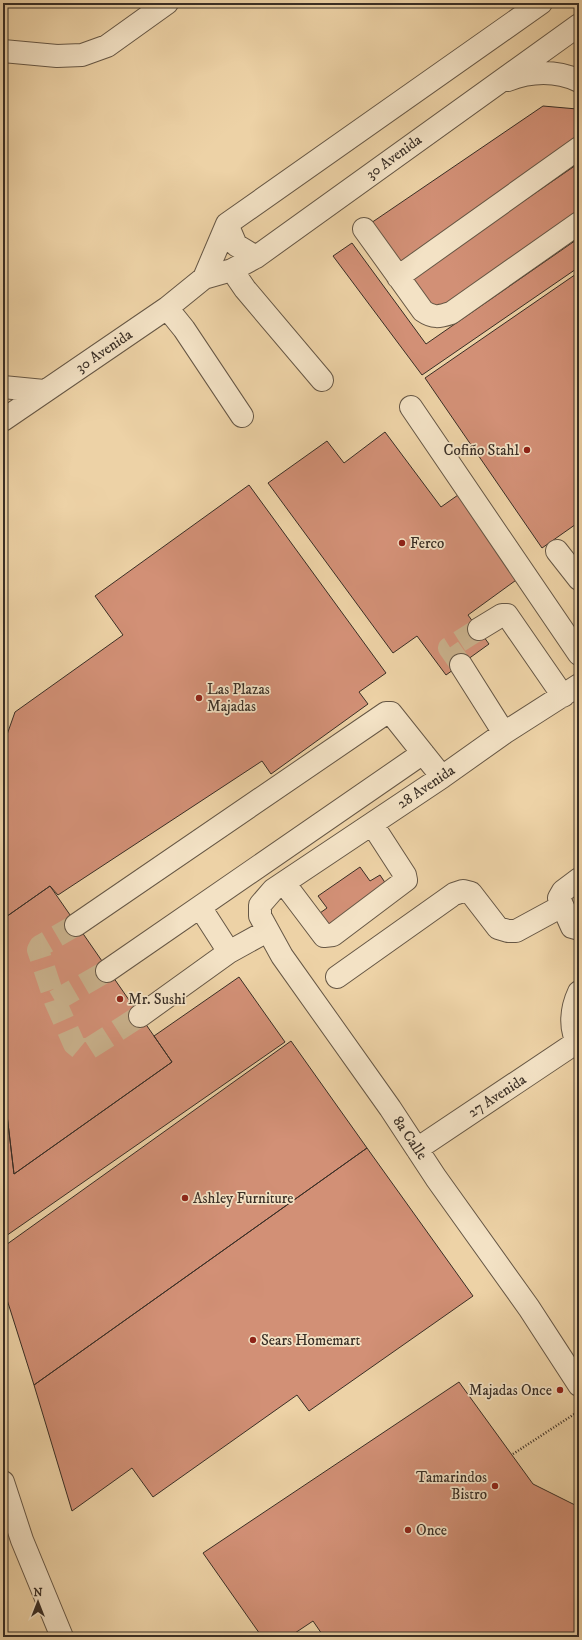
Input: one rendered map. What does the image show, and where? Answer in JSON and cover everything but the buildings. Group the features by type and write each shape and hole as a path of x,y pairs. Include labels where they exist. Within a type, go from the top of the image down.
{"street":[{"path":"3,51 57,56 82,55 108,46 167,3"},
{"path":"256,257 236,245 227,224 541,3"},
{"name":"30 Avenida","path":"3,420 167,308 204,278 232,270 256,257 488,88 579,25"},
{"path":"488,88 518,76 547,73 579,81"},
{"path":"398,277 579,148"},
{"path":"364,229 423,310 432,317 440,317 451,313 579,223"},
{"name":"30 Avenida","path":"204,278 227,224"},
{"path":"232,270 322,380"},
{"path":"167,308 184,329 242,416"},
{"path":"3,387 44,391"},
{"path":"411,407 579,654"},
{"path":"557,551 579,579"},
{"path":"479,630 502,615 507,615 571,691"},
{"path":"461,664 504,733"},
{"name":"28 Avenida","path":"279,886 442,777 504,733 571,691"},
{"path":"76,925 381,716 391,713 442,777"},
{"path":"108,971 423,753"},
{"path":"279,886 324,936 333,935 406,880 405,875 372,824"},
{"path":"579,879 563,891 559,898 572,927 579,929"},
{"name":"8a Calle","path":"279,886 267,895 259,908 260,916 267,931 282,956 529,1308 572,1359 579,1385"},
{"path":"337,977 454,894 463,891 470,893 498,928 508,932 516,932 562,906"},
{"path":"200,907 229,952"},
{"path":"140,1016 229,952 267,931"},
{"path":"578,1047 572,1021 572,1011 579,992"},
{"name":"27 Avenida","path":"420,1154 578,1047"},
{"path":"3,1482 22,1540 62,1637"}],"path":[{"path":"513,1454 579,1411"}],"tunnel":[{"path":"461,665 449,648 479,629"},
{"path":"76,925 40,946 38,950 55,1001 74,1044 80,1049 87,1050 140,1016"},
{"path":"55,1001 107,971"}],"place":[{"name":"Cofiño Stahl","path":"527,450"},
{"name":"Ferco","path":"402,543"},
{"name":"Las Plazas Majadas","path":"199,698"},
{"name":"Mr. Sushi","path":"120,999"},
{"name":"Ashley Furniture","path":"185,1198"},
{"name":"Sears Homemart","path":"253,1340"},
{"name":"Majadas Once","path":"560,1390"},
{"name":"Tamarindos Bistro","path":"495,1486"},
{"name":"Once","path":"408,1530"}]}
